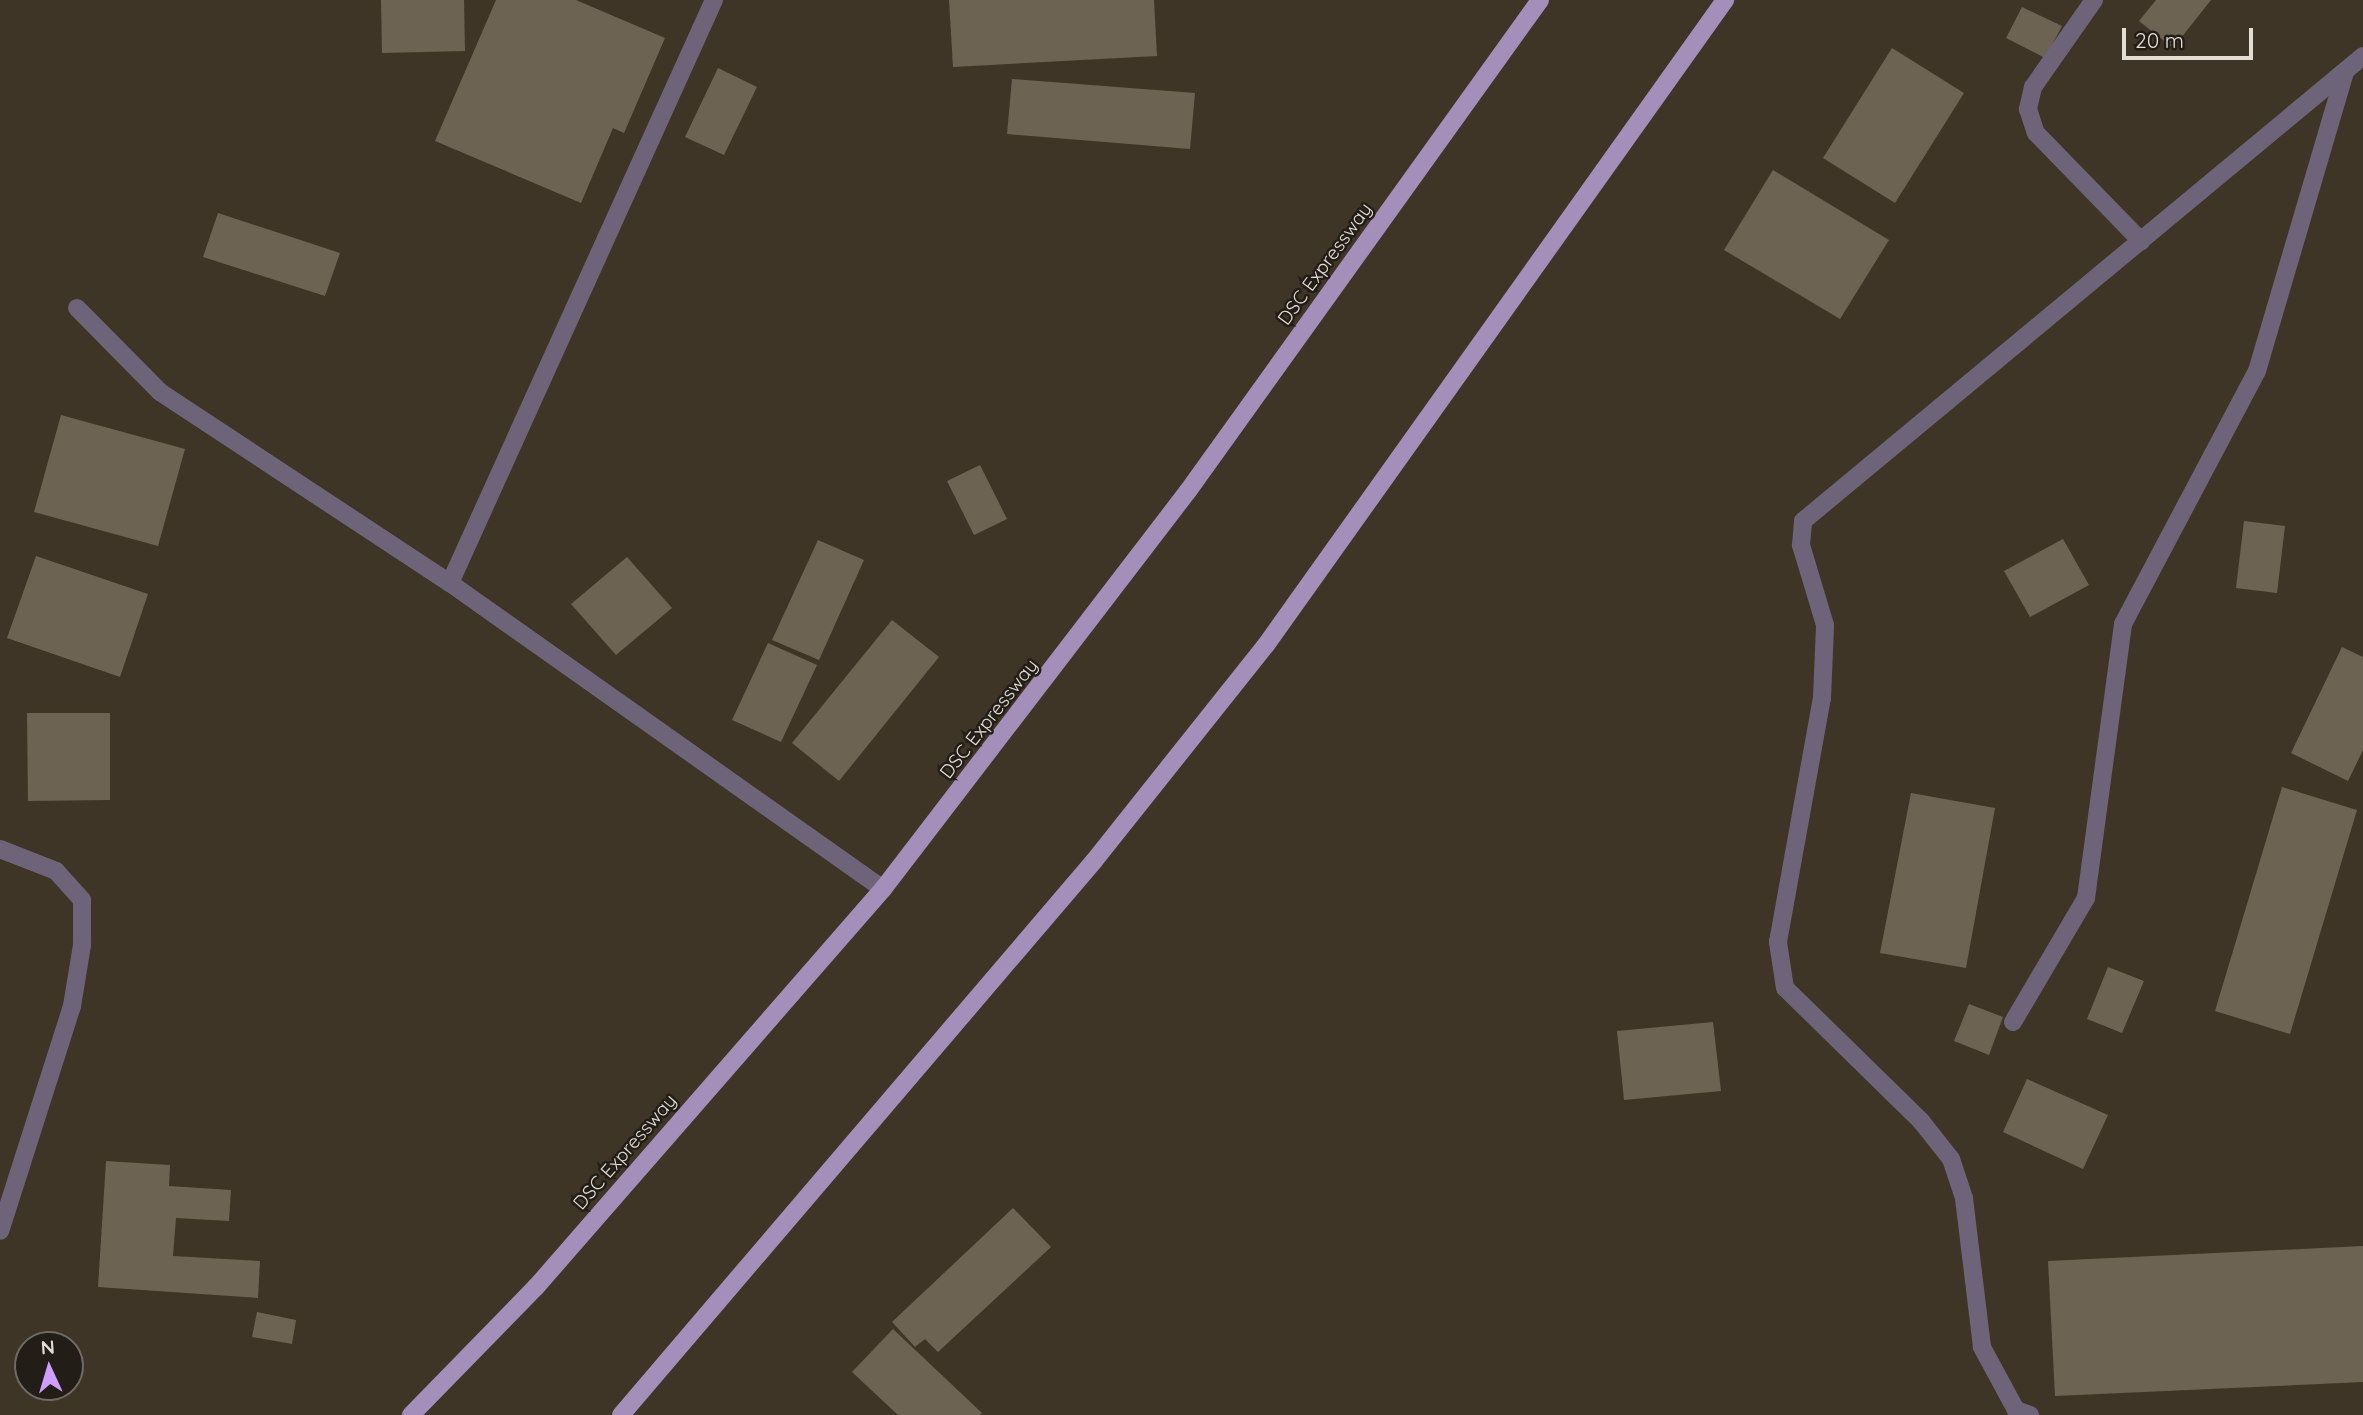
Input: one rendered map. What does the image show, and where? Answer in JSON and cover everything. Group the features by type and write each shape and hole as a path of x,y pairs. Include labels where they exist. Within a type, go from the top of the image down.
{"main road":[{"name":"DSC Expressway","path":"411,1415 537,1287 883,889 1188,491 1540,0"},
{"path":"621,1415 1094,861 1266,645 1725,0"}],"street":[{"path":"450,583 714,0"},
{"path":"2094,0 2033,87 2028,109 2036,133 2141,241"},
{"path":"2030,1415 2016,1410 1982,1347 1964,1198 1951,1159 1921,1121 1785,988 1779,942 1822,698 1825,625 1801,545 1803,521 2363,56"},
{"path":"2012,1022 2086,898 2123,624 2257,371 2345,72"},
{"path":"76,308 160,392 450,583 883,889"},
{"path":"0,849 55,871 82,900 82,945 72,1006 0,1231"}],"building":[{"path":"381,0 464,0 465,51 382,53"},
{"path":"496,0 576,0 665,38 624,133 613,128 581,203 435,141"},
{"path":"949,0 1154,0 1157,56 953,67"},
{"path":"2156,0 2211,0 2173,48 2139,21"},
{"path":"2022,7 2062,26 2045,58 2006,38"},
{"path":"1892,48 1964,93 1895,203 1823,158"},
{"path":"718,68 757,87 724,155 685,137"},
{"path":"1012,79 1195,93 1190,149 1007,134"},
{"path":"1773,170 1889,240 1840,319 1724,250"},
{"path":"218,213 340,253 325,296 203,257"},
{"path":"61,415 185,449 158,546 34,512"},
{"path":"980,465 1007,519 974,535 947,481"},
{"path":"2244,521 2285,526 2277,593 2236,588"},
{"path":"2063,539 2089,585 2030,617 2004,571"},
{"path":"818,540 864,560 819,660 772,640"},
{"path":"36,556 148,594 120,677 7,638"},
{"path":"627,557 672,608 616,655 571,604"},
{"path":"892,620 939,657 839,781 792,743"},
{"path":"768,643 817,665 781,742 732,720"},
{"path":"2342,647 2363,657 2363,750 2348,781 2291,753"},
{"path":"27,713 110,713 110,800 28,801"},
{"path":"2282,787 2357,810 2290,1034 2215,1011"},
{"path":"1911,793 1995,808 1966,968 1880,953"},
{"path":"2108,967 2144,981 2122,1033 2087,1019"},
{"path":"1969,1004 2003,1017 1989,1055 1954,1041"},
{"path":"1713,1022 1721,1091 1624,1100 1617,1031"},
{"path":"2027,1079 2108,1115 2083,1169 2003,1132"},
{"path":"106,1161 170,1165 169,1186 231,1190 229,1221 176,1218 173,1256 260,1261 258,1298 98,1287"},
{"path":"1013,1208 1051,1247 938,1352 925,1339 915,1347 892,1322"},
{"path":"2363,1246 2363,1382 2055,1396 2048,1261"},
{"path":"257,1312 296,1320 292,1344 252,1337"},
{"path":"893,1329 982,1413 898,1415 852,1372"}]}
